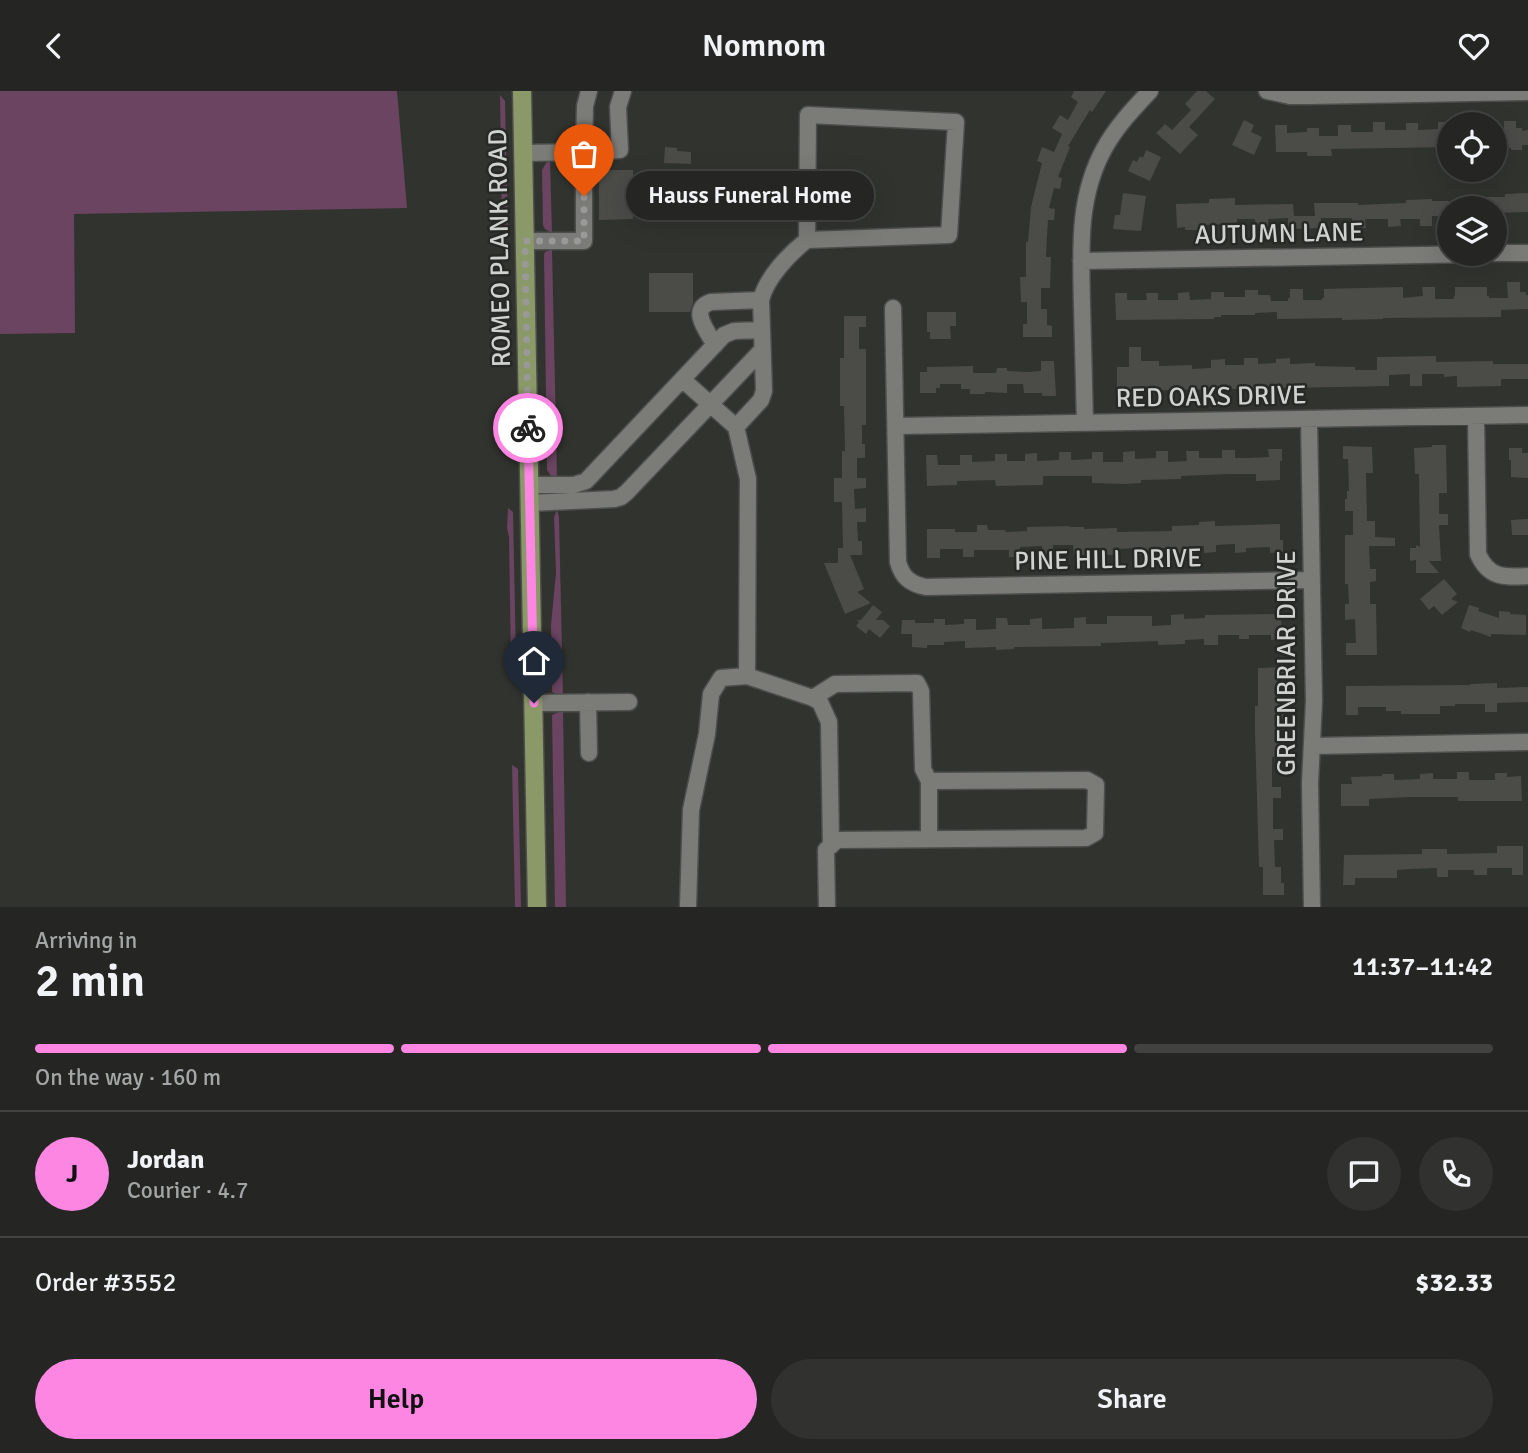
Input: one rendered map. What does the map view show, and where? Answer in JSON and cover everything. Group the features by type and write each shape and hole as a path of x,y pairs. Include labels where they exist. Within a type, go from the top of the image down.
{"main road":[{"name":"ROMEO PLANK ROAD","path":"522,91 537,907"}],"street":[{"path":"525,241 584,241 585,106 589,91"},
{"path":"524,153 620,151 618,107 623,91"},
{"path":"1085,423 1081,261 1083,208 1094,170 1103,151 1113,134 1150,91"},
{"path":"1267,91 1290,96 1528,92"},
{"path":"736,427 761,400 764,391 761,330 763,289 797,247 807,240 949,235 956,122 808,115 807,240"},
{"path":"1507,253 1528,253"},
{"name":"AUTUMN LANE","path":"1081,261 1437,255"},
{"path":"715,345 699,314 704,304 761,300"},
{"path":"893,308 896,426"},
{"path":"530,494 586,481 724,335 734,331 761,330"},
{"path":"530,494 592,500 614,499 627,492 762,350"},
{"path":"683,380 736,427 748,479 747,676"},
{"name":"RED OAKS DRIVE","path":"896,426 1528,415"},
{"path":"1476,416 1478,554 1482,562 1495,574 1503,577 1528,576"},
{"name":"GREENBRIAR DRIVE","path":"1309,419 1314,701 1310,783 1312,907"},
{"name":"PINE HILL DRIVE","path":"896,426 898,562 901,572 916,586 1311,580"},
{"path":"586,481 592,500"},
{"path":"688,907 691,810 707,734 711,694 721,678 747,676 820,702 829,722 831,846"},
{"path":"813,698 835,684 917,683 921,691 923,769 929,781 929,839"},
{"path":"588,702 589,753"},
{"path":"534,703 629,702"},
{"path":"1312,746 1528,742"},
{"path":"827,907 826,850 837,840 1086,838 1095,833 1096,785 1087,780 929,781"}],"shaded area":[{"path":"0,91 397,91 407,208 74,214 75,333 0,334"},
{"path":"500,95 505,101 508,228 502,233"},
{"path":"550,161 552,233 543,225 542,170"},
{"path":"552,249 557,478 551,476 547,470 544,255"},
{"path":"508,508 513,512 516,660 511,665 507,528"},
{"path":"557,510 563,696 552,692 551,625 556,573 554,517"},
{"path":"563,710 566,907 555,907 552,715"},
{"path":"512,765 518,769 521,907 515,907"}],"building":[{"path":"1074,91 1106,91 1092,112 1090,110 1068,146 1070,147 1058,177 1062,178 1060,189 1054,188 1049,208 1055,209 1054,220 1048,220 1046,257 1051,257 1050,288 1041,288 1041,309 1047,309 1047,325 1052,326 1052,337 1023,337 1023,324 1027,324 1027,302 1021,302 1020,277 1026,277 1026,242 1042,163 1037,161 1042,147 1054,152 1062,134 1052,128 1060,115 1068,120 1078,102 1071,97"},
{"path":"1197,91 1206,91 1215,99 1189,127 1198,135 1180,154 1156,133 1165,124 1172,130 1191,110 1185,104"},
{"path":"1244,120 1254,125 1251,132 1262,137 1254,155 1232,145"},
{"path":"1507,121 1516,121 1516,128 1528,130 1528,145 1522,145 1522,150 1507,148"},
{"path":"1373,122 1385,122 1385,130 1406,130 1406,123 1418,123 1418,130 1437,129 1437,147 1331,149 1332,156 1307,156 1307,152 1276,152 1275,125 1287,125 1287,133 1319,128 1319,136 1338,136 1338,125 1351,125 1351,132 1373,132"},
{"path":"665,147 691,152 691,164 664,163"},
{"path":"1146,150 1161,157 1150,181 1128,171 1133,160 1137,162 1140,156 1143,158"},
{"path":"599,170 633,170 633,219 599,220"},
{"path":"701,173 733,175 732,190 700,189"},
{"path":"1123,193 1146,196 1141,231 1113,229 1115,215 1120,215"},
{"path":"1528,193 1528,212 1507,213 1505,194"},
{"path":"1235,198 1235,205 1293,204 1294,216 1315,216 1314,203 1358,205 1432,199 1437,201 1437,216 1432,216 1432,226 1420,226 1420,219 1400,219 1401,226 1388,227 1388,219 1365,219 1366,228 1353,228 1352,218 1321,218 1321,228 1288,229 1288,218 1268,219 1268,229 1256,229 1255,219 1237,219 1237,227 1224,227 1224,224 1204,225 1205,230 1177,228 1176,204 1209,203 1209,199"},
{"path":"649,273 693,273 693,303 690,312 649,312"},
{"path":"1507,282 1520,282 1520,292 1526,292 1528,295 1528,309 1501,310 1501,317 1277,319 1277,312 1221,315 1214,319 1116,320 1115,293 1127,293 1127,300 1147,300 1146,293 1158,293 1158,300 1178,300 1178,293 1189,292 1190,300 1211,299 1211,292 1224,292 1224,297 1245,297 1245,290 1258,290 1258,295 1270,295 1271,301 1288,301 1290,289 1303,289 1303,300 1322,300 1324,289 1403,287 1403,298 1423,296 1422,287 1435,287 1435,299 1454,299 1455,287 1487,287 1489,298 1508,298"},
{"path":"927,312 956,312 956,326 950,326 951,339 930,339 930,332 927,332"},
{"path":"844,316 866,316 866,327 859,327 859,349 866,349 866,425 862,425 865,458 857,458 857,478 866,478 866,488 854,489 855,509 866,508 866,522 857,522 862,555 850,555 864,589 857,592 871,603 845,614 824,563 838,563 838,548 843,548 842,502 834,502 834,478 842,478 842,451 845,451 844,406 840,406 840,358 844,358"},
{"path":"1129,347 1141,347 1141,361 1159,361 1159,366 1192,365 1192,369 1211,368 1211,360 1225,359 1225,365 1244,365 1244,358 1258,358 1258,364 1276,363 1276,359 1290,358 1290,364 1315,363 1315,366 1377,370 1377,357 1436,356 1436,362 1493,361 1493,364 1528,364 1528,379 1501,379 1501,386 1457,387 1457,376 1422,374 1422,386 1410,386 1410,374 1389,375 1389,386 1117,391 1117,367 1129,367"},
{"path":"1041,361 1054,361 1056,396 1024,393 1023,384 1007,384 1007,393 970,394 970,389 961,389 961,384 940,384 936,393 920,393 920,372 927,372 927,367 973,366 973,373 996,373 997,368 1027,372 1041,371"},
{"path":"1446,445 1447,493 1439,493 1439,514 1448,514 1448,525 1439,525 1441,561 1429,561 1439,573 1416,573 1416,560 1410,561 1410,548 1416,548 1416,545 1420,547 1419,474 1415,474 1414,448"},
{"path":"1343,446 1372,447 1373,473 1366,473 1367,521 1375,521 1375,537 1395,538 1395,546 1369,546 1370,569 1376,569 1376,581 1370,582 1370,604 1376,604 1377,655 1346,655 1346,643 1356,643 1355,619 1345,620 1345,604 1349,604 1348,584 1345,584 1345,535 1353,535 1353,511 1345,511 1345,499 1349,491 1348,459 1343,459"},
{"path":"1509,448 1522,448 1522,453 1528,453 1528,478 1511,477"},
{"path":"1268,449 1282,449 1280,480 1256,481 1256,474 1229,474 1181,476 1181,479 1141,480 1141,483 1124,484 1092,483 1092,476 1043,476 1043,485 996,486 995,480 957,481 957,485 927,486 926,455 937,455 938,465 960,465 960,455 972,455 972,462 995,461 995,454 1007,454 1007,461 1025,461 1025,454 1037,453 1037,461 1059,460 1059,452 1071,452 1071,460 1092,459 1092,452 1103,452 1103,462 1123,462 1123,452 1135,451 1135,459 1156,458 1156,451 1168,451 1168,462 1187,461 1186,451 1199,451 1199,458 1222,458 1222,450 1235,450 1235,458 1247,458 1269,457"},
{"path":"1528,519 1528,535 1512,535 1511,520"},
{"path":"1215,521 1215,526 1280,524 1283,552 1270,553 1270,547 1246,548 1246,552 1235,553 1235,544 1216,545 1216,552 1204,553 1204,546 1182,547 1182,554 1170,554 1170,548 1149,548 1149,554 1137,555 1137,548 1117,549 1118,555 1106,555 1106,548 1085,548 1085,555 1074,555 1073,545 1053,545 1053,556 1042,557 1042,546 1020,547 1020,557 1009,557 1009,550 974,550 974,557 963,557 963,549 940,549 940,558 927,558 927,529 977,532 977,525 987,525 988,530 1006,532 1027,531 1027,527 1070,526 1084,529 1117,528 1117,532 1172,531 1172,526 1199,525 1199,522"},
{"path":"1444,579 1457,594 1451,599 1458,602 1442,615 1434,606 1429,610 1420,599"},
{"path":"873,605 882,612 876,620 883,620 890,626 880,638 869,629 866,634 856,626 859,622 857,620 861,620"},
{"path":"1469,605 1499,618 1499,611 1526,615 1526,635 1491,634 1491,637 1461,628"},
{"path":"1184,614 1184,619 1205,618 1205,615 1281,614 1282,639 1271,640 1271,635 1249,635 1249,639 1239,639 1239,635 1218,635 1218,645 1204,645 1204,639 1185,640 1185,644 1158,645 1158,641 996,650 996,647 965,648 965,641 927,645 927,648 912,647 912,634 901,634 902,620 934,623 934,619 945,619 945,625 964,624 964,619 976,619 976,630 996,629 996,618 1007,618 1008,625 1030,625 1030,619 1042,618 1042,629 1074,628 1074,618 1086,617 1086,624 1107,624 1107,616 1152,616 1152,626 1171,625 1171,615"},
{"path":"1287,667 1287,679 1278,679 1279,706 1283,706 1283,719 1280,719 1280,757 1272,757 1272,787 1281,787 1281,798 1273,798 1273,829 1283,829 1283,840 1274,840 1275,867 1281,867 1284,895 1263,895 1263,867 1259,867 1255,732 1258,668"},
{"path":"1497,683 1497,688 1528,687 1528,702 1497,703 1497,712 1485,712 1485,704 1455,704 1440,706 1440,714 1401,714 1401,711 1386,711 1386,707 1358,707 1358,715 1346,715 1346,686"},
{"path":"1457,772 1469,772 1469,780 1495,780 1495,773 1507,773 1507,777 1521,776 1522,801 1458,801 1458,797 1409,797 1369,799 1369,806 1341,806 1341,784 1352,784 1351,777 1394,774 1394,780 1420,779 1420,774 1433,773 1433,779 1457,779"},
{"path":"1497,846 1523,846 1523,875 1512,875 1512,868 1487,868 1487,875 1474,875 1474,870 1448,870 1448,877 1437,877 1437,868 1410,869 1397,870 1397,878 1355,878 1355,885 1343,885 1344,855 1422,854 1422,849 1447,849 1447,854 1497,853"}],"way so far":[{"path":"528,428 525,241 584,241 584,196"}],"place":[{"name":"Hauss Funeral Home","path":"584,196"}],"route":[{"path":"528,428 534,703"}]}
